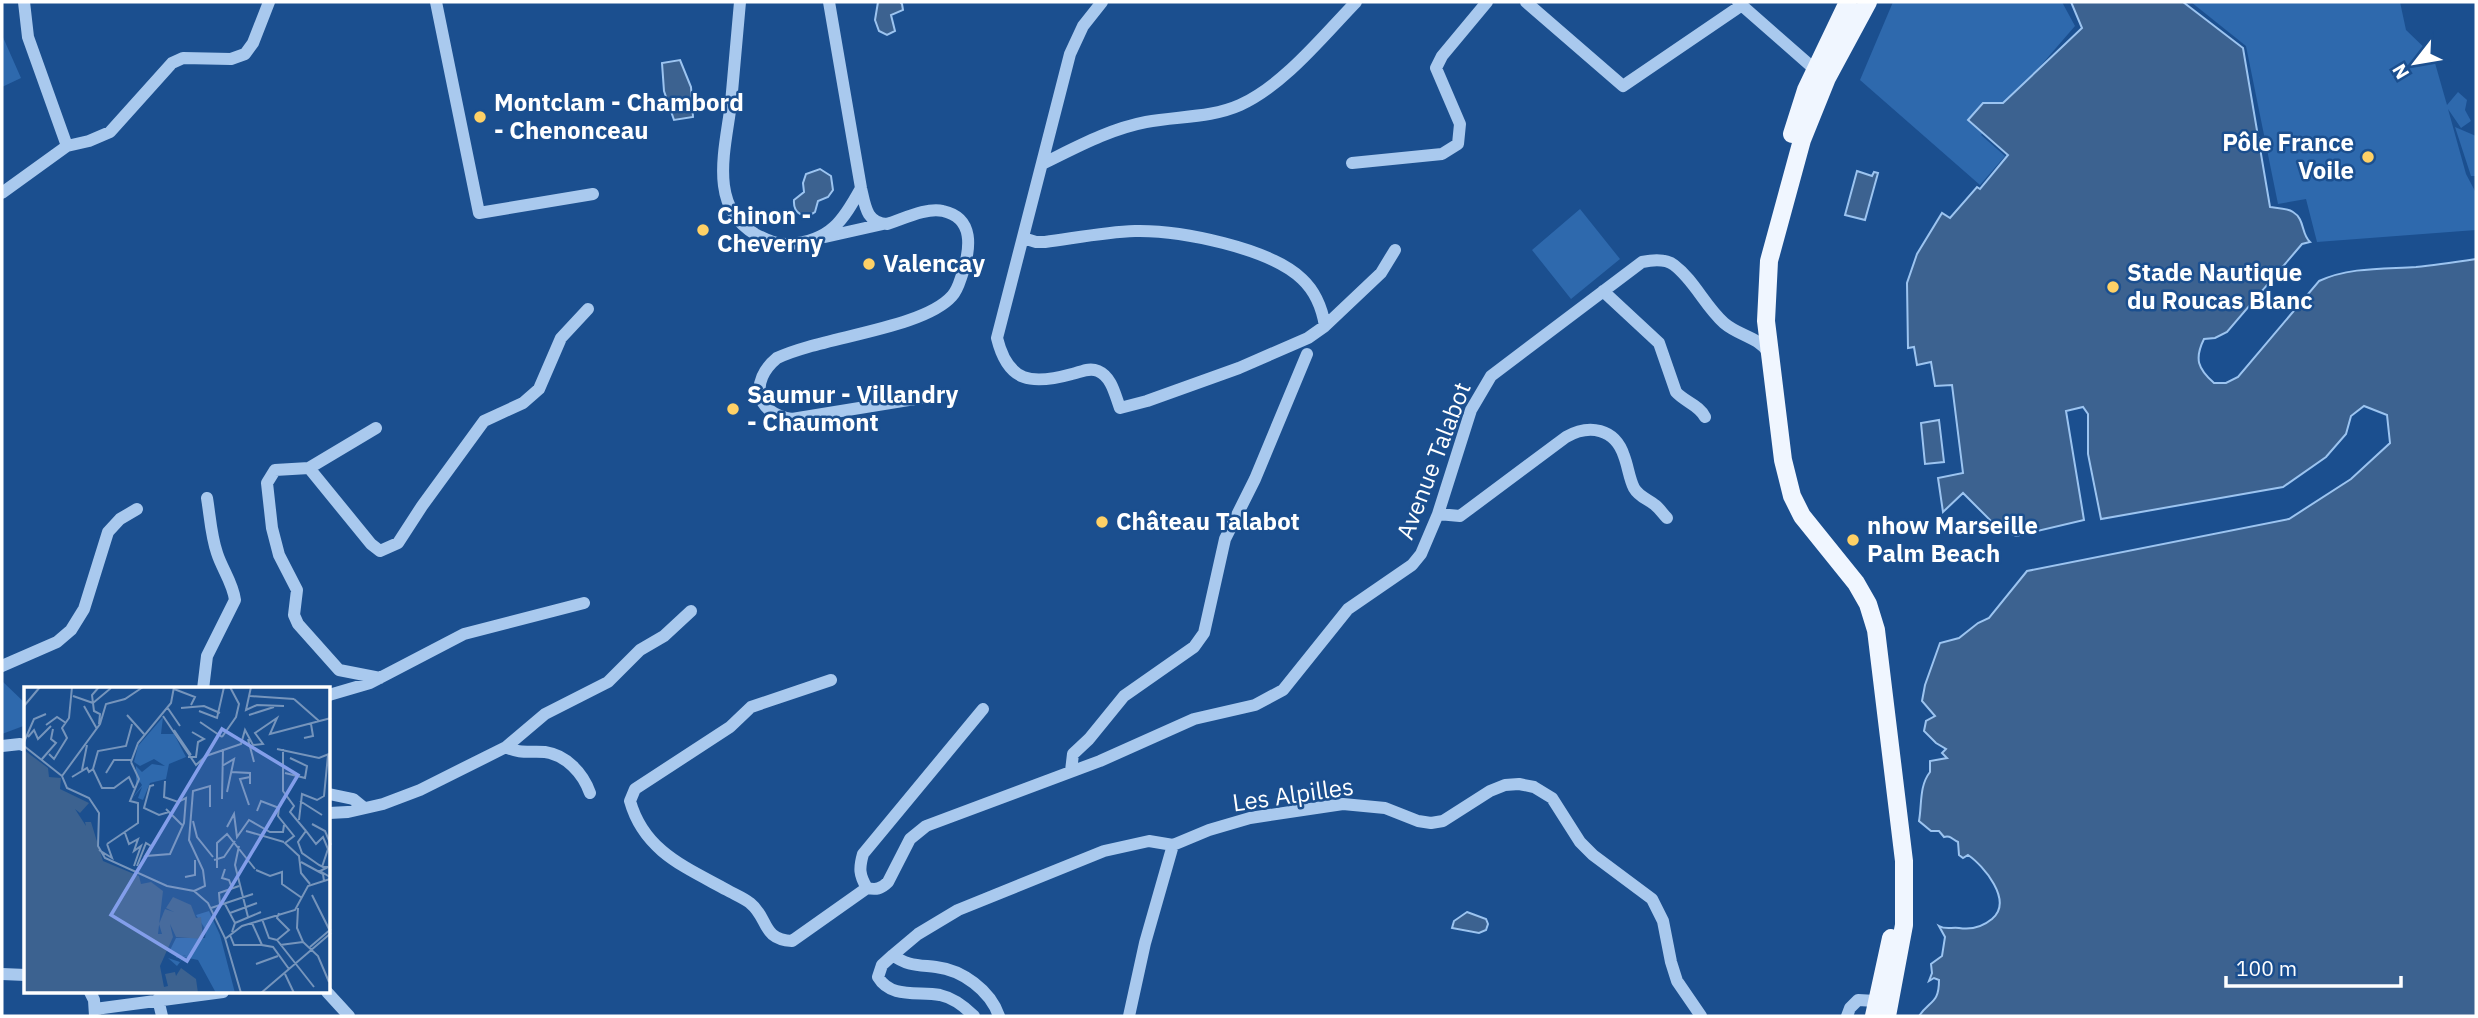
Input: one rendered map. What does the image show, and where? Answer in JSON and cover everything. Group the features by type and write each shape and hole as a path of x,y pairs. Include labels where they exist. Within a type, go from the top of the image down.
{"main road":[{"path":"1848,2 1821,74 1769,261 1766,321 1783,460 1792,496 1802,516 1856,583 1868,604 1876,630 1905,883 1904,925 1883,1009"},
{"path":"1868,2 1821,74 1793,129 1762,238 1755,284 1755,339 1772,463 1782,501 1792,521 1848,589 1858,609 1865,633 1893,862 1894,895 1883,1009"}],"street":[{"path":"2,193 67,146 110,132 172,63 183,58 231,59 245,54 253,43 269,2"},
{"path":"436,2 479,213 593,194"},
{"path":"740,2 722,169 728,204 735,217 748,230 769,242 786,244 887,224 934,210 950,213 962,222 968,235 969,253 959,284 953,295 938,308 914,318 777,358 763,372 759,383 762,398 769,412 780,418 792,419 927,397"},
{"path":"829,2 861,188 869,216 878,223 887,224"},
{"path":"1102,2 1083,26 1070,54 998,338 1002,357 1014,372 1036,382 1087,369 1099,371 1112,384 1120,408 1147,401 1239,368 1308,338 1325,326 1381,273 1395,250"},
{"path":"1341,17 1346,2"},
{"path":"1042,164 1119,129 1145,122 1221,112 1242,104 1260,94 1298,62 1356,2"},
{"path":"1352,163 1442,154 1458,144 1460,124 1436,68 1442,56 1487,2"},
{"path":"1526,2 1623,86 1740,3 1821,74"},
{"path":"25,7 33,55 67,146"},
{"path":"820,238 848,213 861,188"},
{"path":"1023,238 1045,242 1110,233 1151,231 1195,236 1245,250 1290,269 1302,278 1322,307 1325,326"},
{"name":"Avenue Talabot","path":"831,680 751,707 730,727 635,789 630,801 634,817 665,855 752,904 771,934 780,940 792,941 867,888 876,890 888,882 910,839 926,826 1100,761 1194,719 1255,705 1283,690 1348,609 1412,565 1421,554 1438,514 1471,410 1491,376 1642,262 1671,262 1684,274 1711,312 1728,327 1755,339"},
{"path":"1603,291 1659,343 1676,392 1702,410 1705,417"},
{"path":"309,468 371,544 380,551 389,549 398,543 484,421 523,403 538,389 561,338 588,309"},
{"path":"1755,339 1762,343 1769,353"},
{"path":"1071,771 1073,754 1089,739 1124,696 1194,647 1204,633 1225,539 1255,479 1307,354"},
{"path":"376,428 309,468 275,470 267,483 272,528 279,555 297,590 294,615 298,624 339,670 380,678"},
{"path":"1438,514 1460,516 1566,437 1588,428 1610,434 1624,453 1635,491 1667,518"},
{"path":"203,687 207,656 234,600 216,549 208,498"},
{"path":"2,666 57,642 71,630 84,609 108,532 120,519 137,509"},
{"path":"331,694 370,684 464,635 584,603"},
{"path":"331,813 383,804 421,790 506,747 545,714 608,682 640,650 664,636 691,611"},
{"path":"867,888 860,878 859,869 863,854 983,709"},
{"path":"1089,739 1089,755 1092,760 1100,761"},
{"path":"2,746 24,745"},
{"path":"506,747 526,752 549,753 566,760 574,767 590,793"},
{"name":"Les Alpilles","path":"974,1016 962,1004 943,996 893,992 883,986 878,977 882,965 918,934 958,910 1104,851 1149,841 1173,845 1209,830 1250,818 1343,804 1385,808 1418,821 1431,823 1443,821 1490,791 1505,785 1519,784 1534,787 1552,798 1580,842 1593,856 1651,899 1663,921 1677,981 1700,1016"},
{"path":"331,794 353,799 364,808"},
{"path":"1129,1016 1145,943 1173,845"},
{"path":"893,955 911,965 938,967 972,981 988,996 999,1016"},
{"path":"2,974 24,975"},
{"path":"90,993 95,1013 158,999 214,993"},
{"path":"328,993 349,1016"},
{"path":"158,999 162,1016"},
{"path":"1847,1016 1858,1000 1883,1009"}],"shaded area":[{"path":"878,2 902,4 903,10 891,15 895,31 887,35 879,31 875,20"},
{"path":"1893,2 2062,2 2075,26 1981,135 2005,156 1980,185 1860,80"},
{"path":"2071,2 2183,2 2243,48 2270,207 2288,210 2297,215 2310,242 2302,244 2227,332 2215,338 2204,339 2199,352 2199,363 2214,383 2226,383 2238,377 2319,281 2354,271 2476,259 2476,1016 1919,1016 1937,994 1939,980 1934,978 1929,981 1931,964 1942,956 1945,937 1939,926 1968,929 1980,926 1992,919 2000,903 1998,893 1988,875 1968,855 1963,858 1959,855 1958,842 1944,837 1939,831 1931,831 1919,821 1922,789 1930,772 1930,761 1947,758 1942,753 1946,749 1924,731 1926,721 1935,716 1922,701 1940,643 1959,638 1989,618 2027,571 2289,519 2351,479 2390,443 2387,415 2364,406 2351,416 2346,434 2326,457 2283,487 2101,519 2088,454 2088,414 2083,407 2066,411 2084,520 2016,536 1998,528 1963,493 1943,512 1938,478 1963,473 1952,385 1935,386 1931,362 1917,365 1914,347 1908,348 1907,283 1917,254 1942,213 1950,218 1977,187 1980,189 2008,155 1968,120 1983,103 2003,103 2082,28"},
{"path":"2191,2 2400,2 2406,30 2433,56 2447,105 2458,92 2467,100 2465,110 2471,121 2461,128 2448,109 2466,174 2476,193 2476,230 2317,242 2306,199 2278,204 2246,46"},
{"path":"2,35 21,78 2,87"},
{"path":"680,60 691,87 693,117 674,120 664,91 662,63"},
{"path":"2455,127 2476,136 2476,176 2471,176"},
{"path":"820,169 831,176 833,190 828,197 818,201 815,212 800,214 795,208 794,200 804,192 806,174"},
{"path":"1857,171 1872,176 1874,172 1878,173 1865,220 1845,215"},
{"path":"1580,209 1620,259 1571,299 1532,250"},
{"path":"1939,420 1944,462 1925,464 1921,423"},
{"path":"2,681 24,702 24,726 2,734"},
{"path":"1467,912 1486,919 1486,930 1479,933 1452,928 1454,921"}],"place":[{"name":"Montclam - Chambord - Chenonceau","path":"480,117"},
{"name":"Pôle France Voile","path":"2368,157"},
{"name":"Chinon - Cheverny","path":"703,230"},
{"name":"Valencay","path":"869,264"},
{"name":"Stade Nautique du Roucas Blanc","path":"2113,287"},
{"name":"Saumur - Villandry - Chaumont","path":"733,409"},
{"name":"Château Talabot","path":"1102,522"},
{"name":"nhow Marseille Palm Beach","path":"1853,540"}]}
